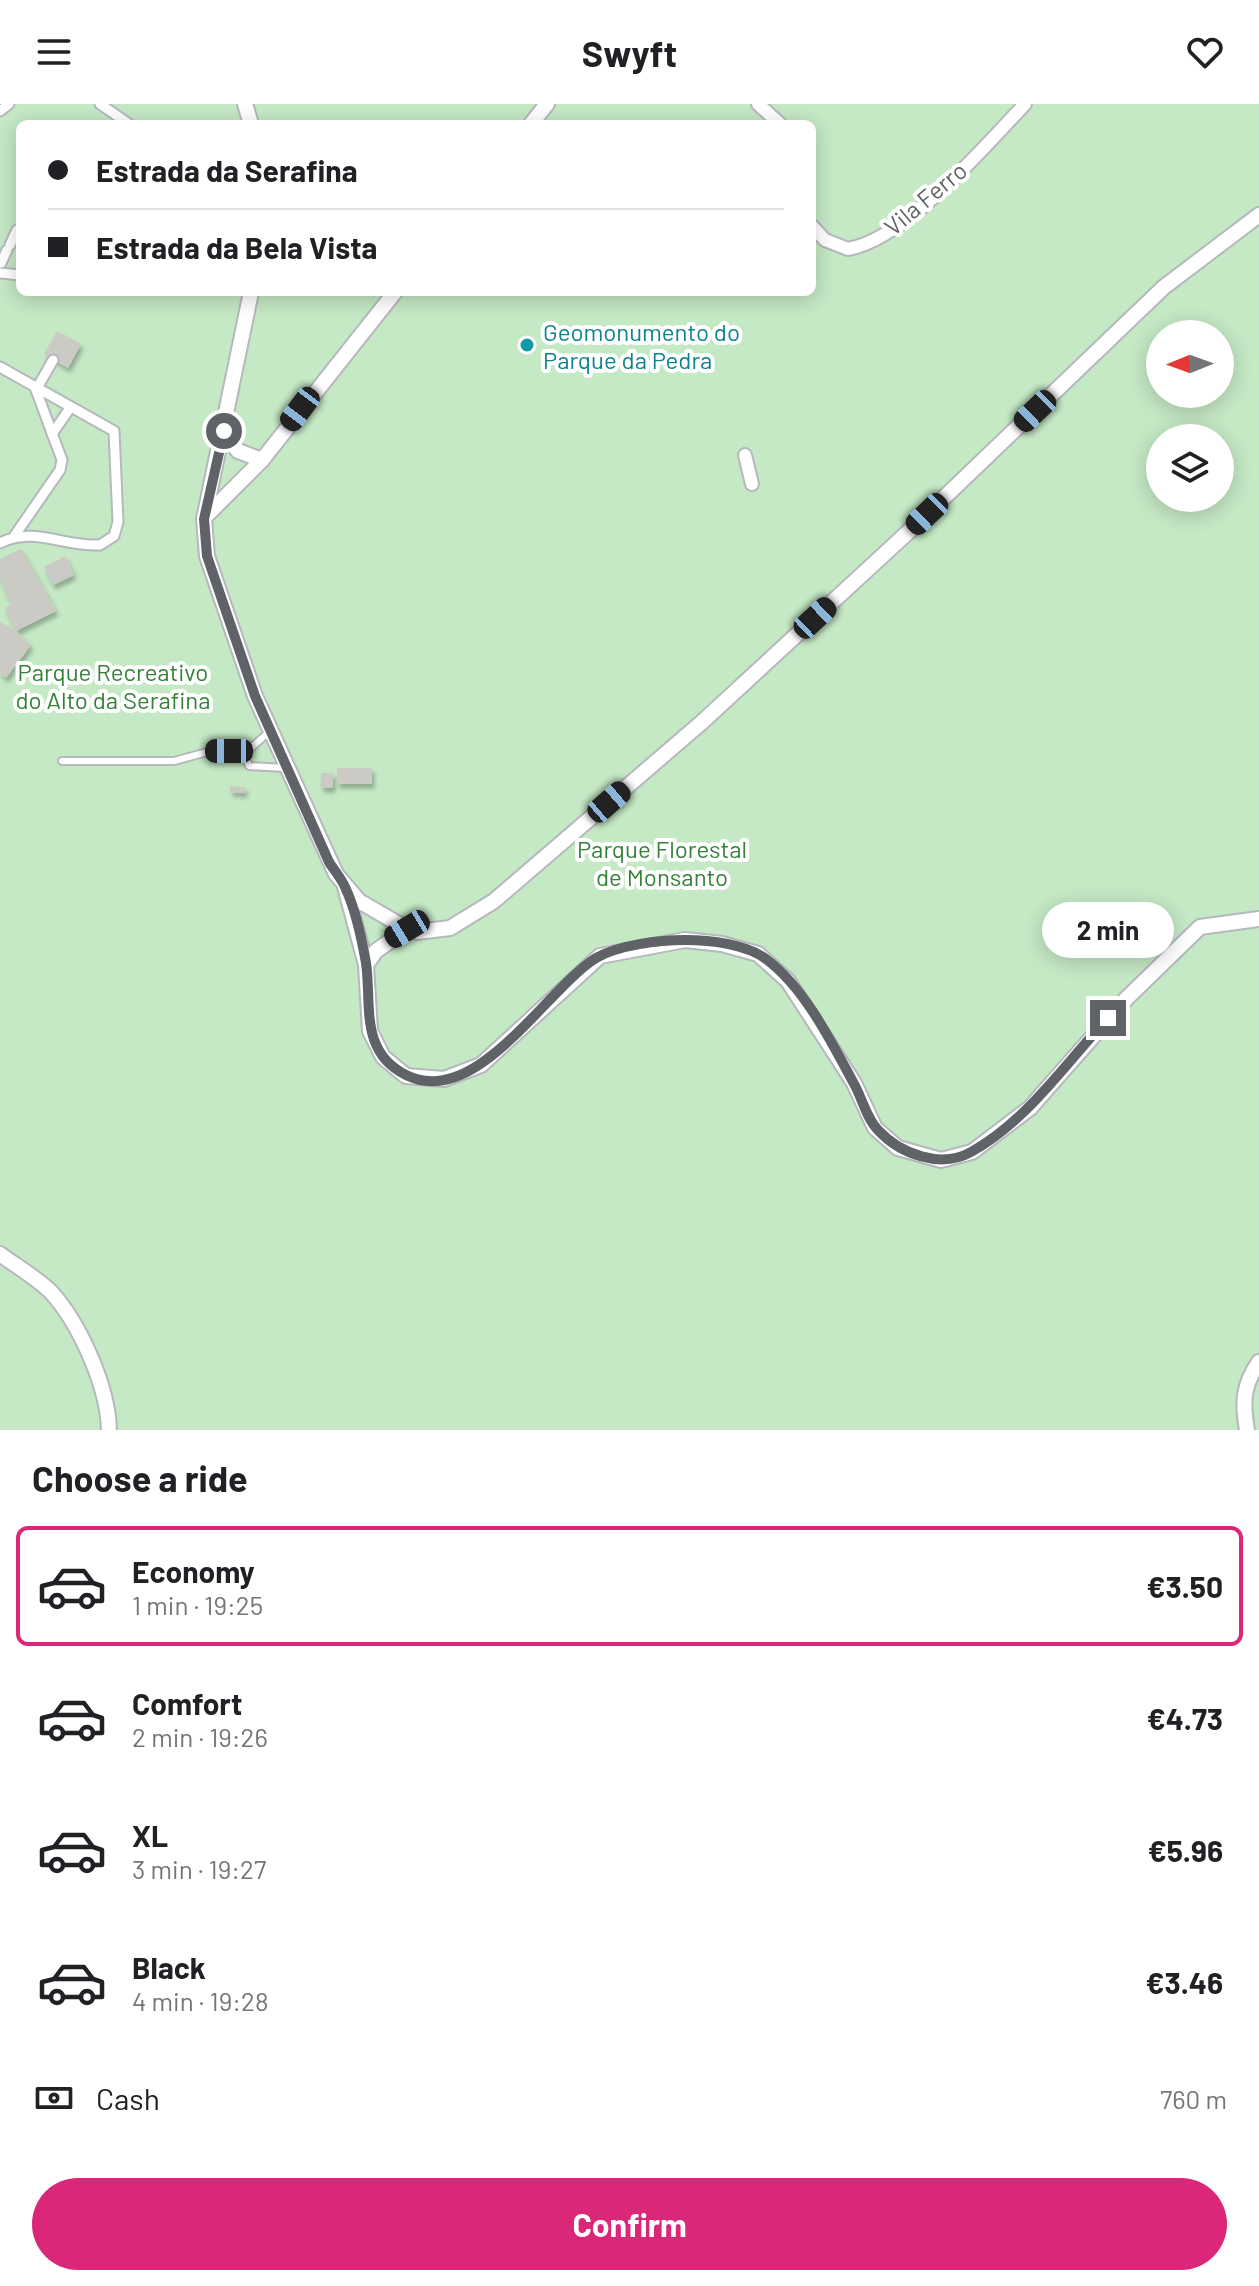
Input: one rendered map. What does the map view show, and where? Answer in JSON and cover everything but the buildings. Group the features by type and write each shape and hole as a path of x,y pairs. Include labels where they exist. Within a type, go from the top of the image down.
{"street":[{"path":"0,111 9,104"},
{"path":"100,104 123,120"},
{"path":"534,120 547,104"},
{"path":"758,104 776,120"},
{"name":"Vila Ferro","path":"816,230 825,240 848,249 895,229 968,164 1025,104"},
{"path":"345,887 381,916 417,932 450,928 494,901 701,723 917,524 1164,287 1259,215"},
{"path":"1,263 16,233"},
{"path":"250,296 204,519 212,573 285,768 329,862 345,887 366,965 367,1011 378,1050 406,1076 432,1080 455,1077 481,1065 600,956 685,940 750,950 775,966 802,999 854,1083 875,1128 898,1148 941,1160 972,1152 1030,1108 1126,999 1200,927 1259,919"},
{"path":"204,519 262,460 392,296"},
{"path":"0,543 15,535 60,470 62,460 36,390 53,360"},
{"path":"0,367 36,390 114,431 118,522 114,536 94,545 15,535"},
{"path":"52,434 70,408"},
{"path":"224,431 238,451 262,460"},
{"path":"745,455 752,484"},
{"path":"366,965 376,951 407,929"},
{"path":"0,1254 51,1293 91,1355 109,1413 109,1430"},
{"path":"1247,1430 1243,1404 1245,1382 1259,1362"}],"lane":[{"path":"62,761 174,761 211,751 244,754 270,731"},
{"path":"244,754 249,766 285,768"}],"green space":[{"name":"Parque Florestal de Monsanto","path":"0,104 1259,104 1259,1430 0,1430"}],"place":[{"name":"Geomonumento do Parque da Pedra","path":"527,345"}],"route":[{"path":"224,431 204,519 207,556 255,696 285,768 329,862 345,887 366,965 370,1031 383,1057 406,1076 444,1079 465,1074 481,1065 582,968 600,956 685,940 722,944 758,954 775,966 788,981 854,1083 875,1128 898,1148 941,1160 962,1157 1003,1131 1030,1108 1108,1018"}],"park label":[{"name":"Parque Recreativo do Alto da Serafina","path":"113,685"}]}
